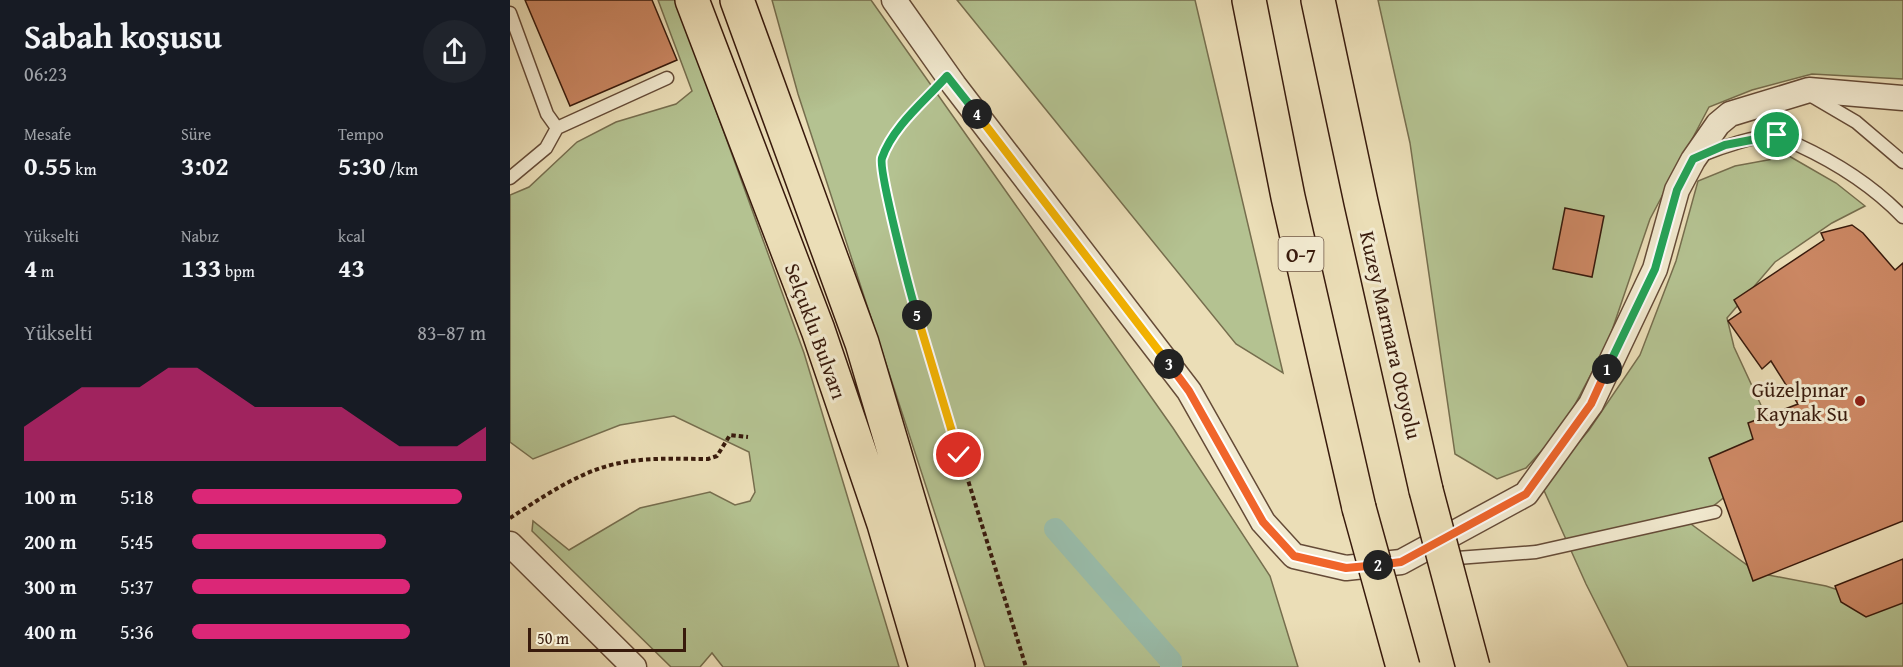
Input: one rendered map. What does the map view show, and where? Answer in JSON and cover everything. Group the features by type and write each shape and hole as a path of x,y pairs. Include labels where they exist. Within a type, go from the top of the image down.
{"main road":[{"name":"Selçuklu Bulvarı","path":"692,0 818,330 884,524 926,667"},
{"name":"Selçuklu Bulvarı","path":"737,0 751,16 861,344 958,667"},
{"path":"1233,0 1266,92"},
{"name":"O-7","path":"1249,0 1266,92 1359,508 1403,667"},
{"name":"Kuzey Marmara Otoyolu","path":"1318,0 1426,489 1473,667"}],"street":[{"path":"894,0 947,76 1189,391 1263,522 1294,556 1346,568 1401,562 1526,494 1591,404 1655,269 1677,190 1693,159 1718,124 1730,114 1804,92 1837,91 1903,98"},
{"path":"510,544 634,667"}],"lane":[{"path":"510,13 547,114 557,128"},
{"path":"510,178 546,148 557,128 667,78"},
{"path":"1804,92 1856,122 1903,162"},
{"path":"1693,159 1725,145 1777,135 1813,152 1860,180 1884,197 1903,217"},
{"path":"1401,562 1536,552 1715,512"}],"path":[{"path":"947,76 892,137 881,161 908,287 1026,667"},
{"path":"510,518 596,469 639,460 708,459 717,456 730,435 748,436"}],"green space":[{"path":"658,0 676,0 804,353 899,667 723,667 712,653 700,667 671,667 532,531 533,521 569,550 640,508 710,492 735,505 750,501 755,492 749,452 674,416 620,425 533,459 510,442 510,195 529,187 577,142 616,122 676,104 692,91"},
{"path":"772,0 871,0 1173,428 1270,576 1298,667 985,667 798,94"},
{"path":"957,0 1195,0 1283,373 1236,344"},
{"path":"1378,0 1903,0 1903,79 1812,74 1752,90 1709,107 1650,219 1608,342 1563,427 1526,468 1497,479 1455,454 1410,143"},
{"path":"1789,156 1836,183 1865,206 1832,223 1775,262 1727,318 1734,347 1772,429 1732,491 1691,524 1758,573 1826,586 1881,604 1903,601 1903,666 1628,667 1586,584 1542,486 1589,430 1640,355 1676,261 1698,181 1735,166"}],"building":[{"path":"525,0 652,0 677,60 570,106"},
{"path":"1565,208 1604,216 1592,277 1553,269"},
{"name":"Güzelpınar Kaynak Su","path":"1852,225 1863,233 1895,270 1903,263 1903,521 1753,581 1709,458 1753,439 1748,423 1798,404 1771,361 1762,369 1728,321 1741,312 1734,300 1824,240 1821,233"},
{"path":"1903,559 1903,603 1866,617 1841,602 1835,586"}],"waterway":[{"path":"1055,529 1171,661 1171,667"}],"place":[{"name":"Güzelpınar Kaynak Su","path":"1860,401"}],"route":[{"path":"959,455 908,287 881,161 892,137 947,76 1189,391 1263,522 1294,556 1346,568 1401,562 1526,494 1591,404 1655,269 1677,190 1693,159 1725,145 1777,135"}]}
